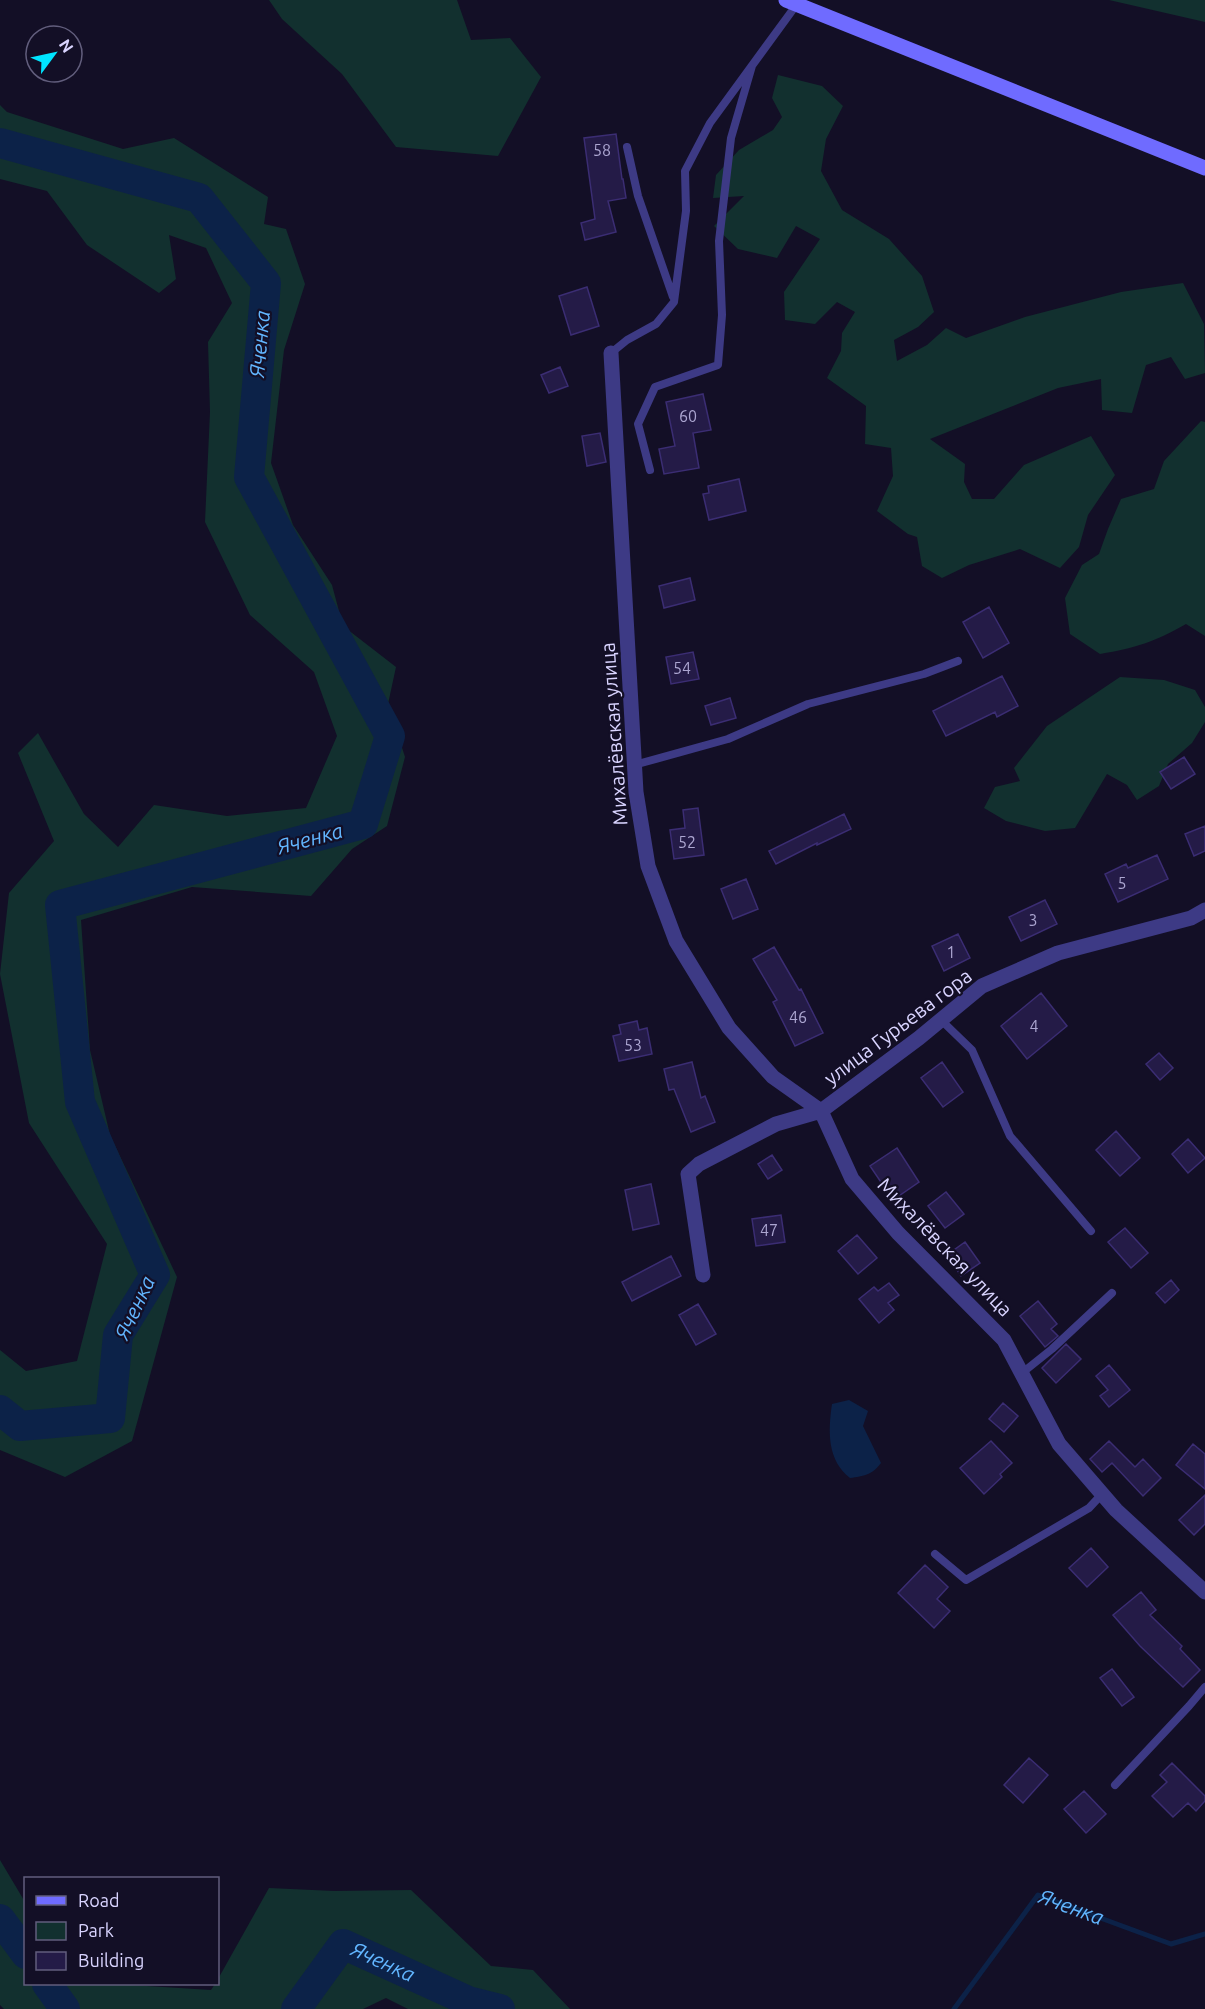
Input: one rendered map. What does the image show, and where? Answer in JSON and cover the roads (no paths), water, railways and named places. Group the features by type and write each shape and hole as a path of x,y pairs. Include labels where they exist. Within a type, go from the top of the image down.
{"main road":[{"path":"792,2 1205,168"}],"street":[{"name":"Михалёвская улица","path":"611,353 636,792 648,866 676,941 729,1028 773,1077 821,1111 852,1179 898,1233 1004,1340 1059,1444 1116,1510 1205,1592"},
{"name":"улица Гурьева гора","path":"821,1111 982,986 1059,953 1191,918 1205,910"},
{"path":"703,1275 688,1174 699,1164 776,1124 821,1111"}],"lane":[{"path":"611,353 627,340 656,324 674,302 686,211 685,171 710,123 752,66 792,2"},
{"path":"650,471 638,424 655,387 718,365 722,315 719,241 731,138 752,66"},
{"path":"627,147 638,196 674,302"},
{"path":"634,765 728,739 808,704 924,674 958,661"},
{"path":"941,1020 972,1050 1010,1136 1091,1231"},
{"path":"1022,1373 1052,1349 1112,1293"},
{"path":"935,1554 966,1580 1089,1508 1102,1494"},
{"path":"1114,1785 1205,1687"}],"water":[{"path":"849,1400 868,1411 863,1426 881,1463 867,1474 850,1478 837,1463 830,1435 832,1404"}],"waterway":[{"name":"Яченка","path":"0,143 199,198 266,283 249,477 390,736 363,824 60,905 80,1102 155,1275 118,1335 110,1418 20,1426 0,1410"},
{"name":"Яченка","path":"954,2009 1038,1895 1171,1944 1205,1934"},
{"name":"Яченка","path":"0,1919 24,1951"},
{"name":"Яченка","path":"296,2009 343,1944 468,2001 500,2009"},
{"name":"Яченка","path":"48,1985 65,2009"}]}
